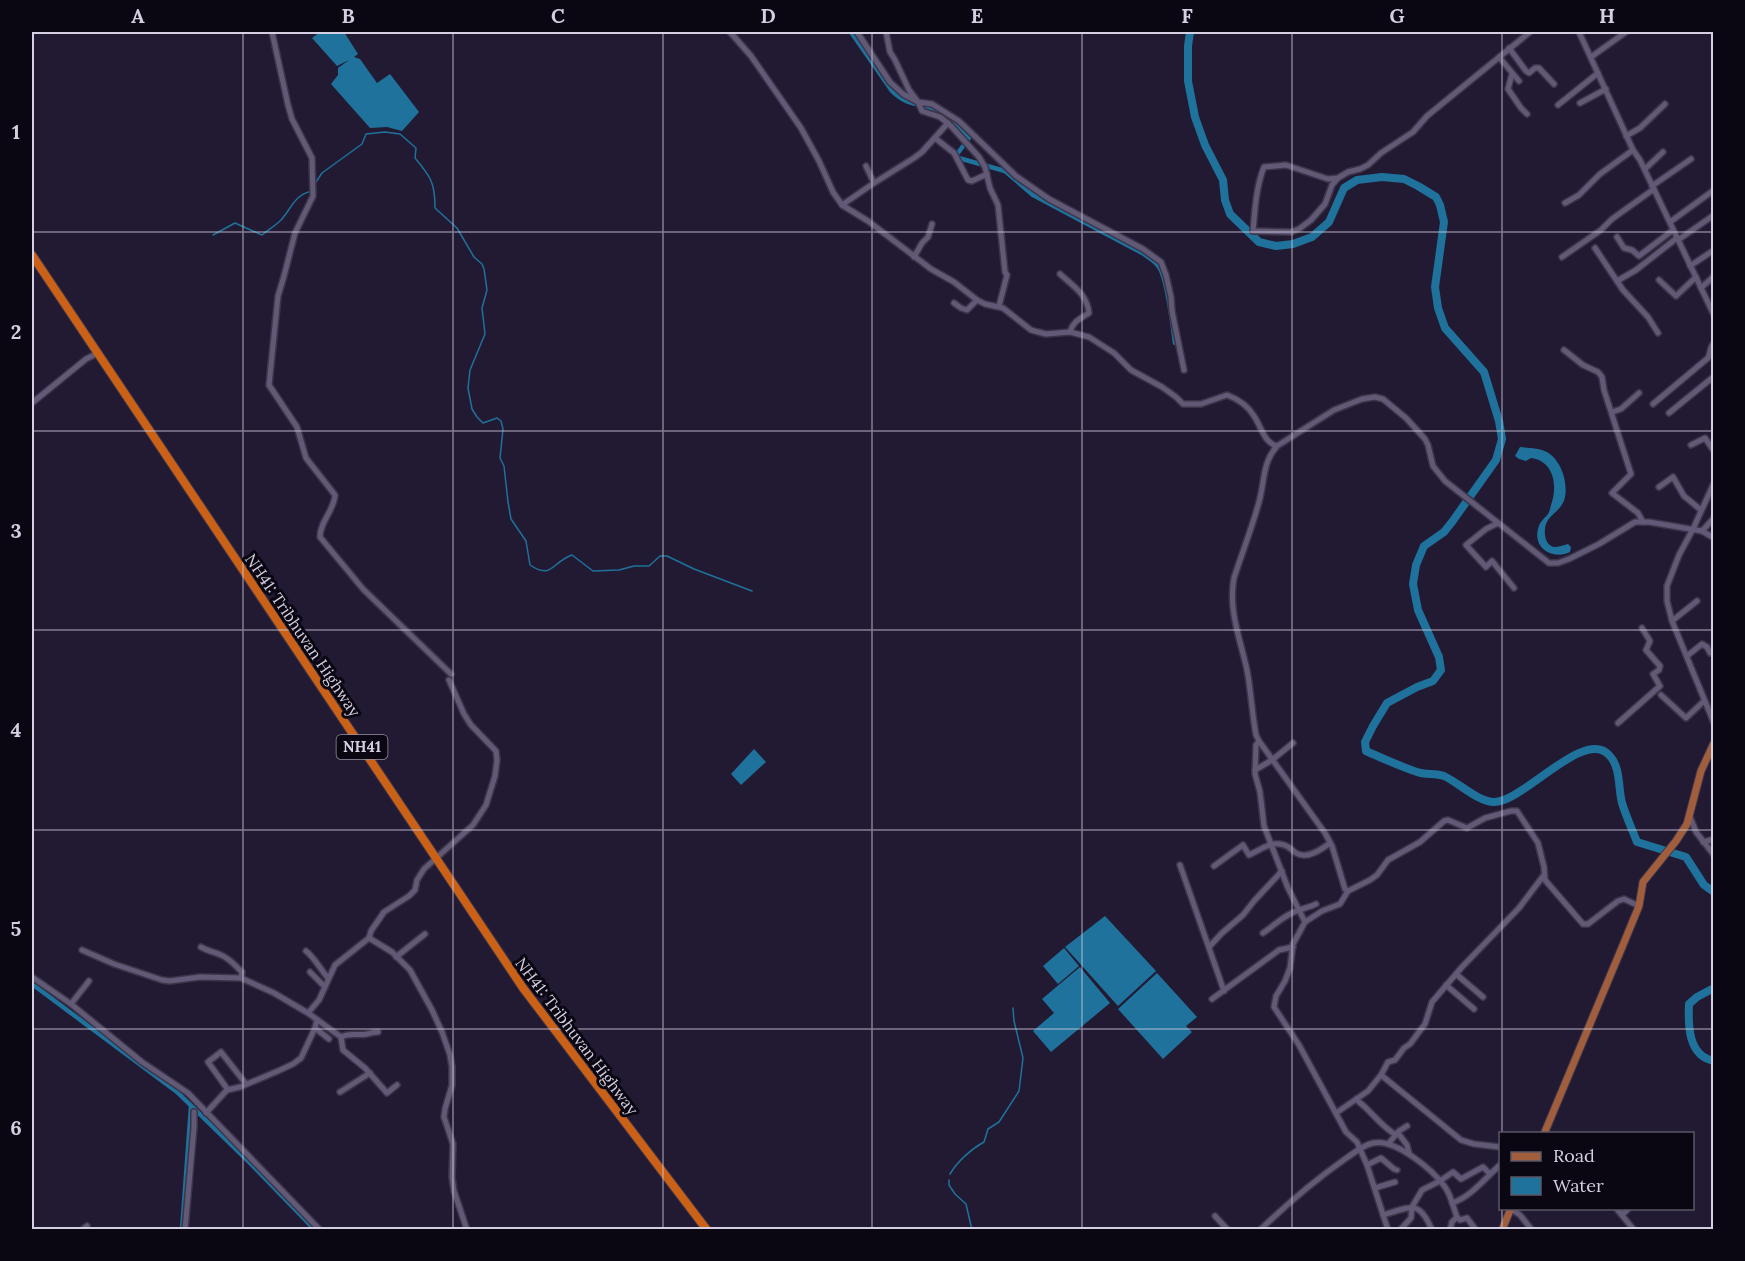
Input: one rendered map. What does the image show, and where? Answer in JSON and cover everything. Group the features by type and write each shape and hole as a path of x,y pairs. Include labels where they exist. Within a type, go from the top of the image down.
{"highway":[{"name":"NH41: Tribhuvan Highway","path":"32,255 523,988 707,1230"}],"main road":[{"path":"1545,1132 1639,906 1643,882 1676,842 1690,817 1701,771 1713,743"},
{"path":"1502,1230 1511,1210"}],"street":[{"path":"272,32 292,119 312,158 313,196 295,233 278,296 269,385 297,427 306,458 335,495 332,510 322,525 320,537 363,589 450,677 464,714 471,725 496,751 497,760 495,776 486,805 473,825 424,869 417,880 415,890 409,896 384,912 369,938 335,965 319,1000 308,1013"},
{"path":"730,32 751,56 801,128 833,192 842,205 868,221 914,257 954,282 977,300 1008,310 1031,330 1046,334 1070,332 1089,337 1114,353 1131,370 1162,387 1183,404 1201,404 1227,395 1235,398 1254,416 1267,441 1277,446"},
{"path":"857,32 890,82 903,94 918,102 932,104 959,121 1016,176 1049,199 1143,249 1161,262 1171,297 1184,370"},
{"path":"886,32 890,52 922,111 940,117 948,123 979,157 987,174 998,205 1007,274 999,306"},
{"path":"1338,178 1328,179 1286,165 1264,167 1257,191 1253,231 1291,232 1299,229 1311,220 1325,204 1332,185 1338,178 1368,165 1381,153 1413,132 1427,116 1530,32"},
{"path":"1579,32 1626,136 1641,160 1713,315"},
{"path":"1591,57 1626,32"},
{"path":"1509,48 1526,71 1529,73 1539,68 1554,84"},
{"path":"1498,57 1519,81"},
{"path":"1558,105 1598,73"},
{"path":"1512,74 1508,89 1527,114"},
{"path":"1580,103 1606,89"},
{"path":"1626,136 1640,128 1665,104"},
{"path":"842,205 922,152 948,123"},
{"path":"935,138 954,153 964,175 970,181 987,174"},
{"path":"1565,203 1579,195 1600,174 1633,150"},
{"path":"1645,169 1663,152"},
{"path":"1562,257 1601,230 1612,219 1691,159"},
{"path":"866,166 874,183"},
{"path":"1670,222 1713,190"},
{"path":"1617,281 1713,215"},
{"path":"914,257 928,237 932,224"},
{"path":"1617,237 1624,248 1632,250 1639,256 1673,230"},
{"path":"1595,248 1617,281 1648,317 1658,333"},
{"path":"1690,266 1713,250"},
{"path":"1060,274 1086,299 1089,310 1089,313 1077,319 1070,332"},
{"path":"1701,288 1713,276"},
{"path":"1659,280 1676,296 1696,277"},
{"path":"954,303 967,310 977,300"},
{"path":"1653,404 1710,356 1713,343"},
{"path":"1564,350 1582,365 1602,376 1604,390 1631,474 1612,493 1638,513 1643,522"},
{"path":"32,403 86,358 98,353"},
{"path":"1669,413 1713,379"},
{"path":"1612,412 1621,409 1639,393"},
{"path":"1348,891 1345,889 1325,833 1256,735 1247,671 1233,619 1234,578 1259,503 1267,461 1277,446 1334,410 1362,399 1375,397 1383,399 1406,418 1425,439 1433,466 1445,481 1550,563 1557,563 1599,544 1635,522 1693,529 1713,538"},
{"path":"1692,445 1705,438 1713,451"},
{"path":"1659,487 1672,477 1684,496 1701,510"},
{"path":"1713,483 1667,586 1667,601 1672,621 1713,723"},
{"path":"1701,531 1713,518"},
{"path":"1498,523 1466,544 1485,567 1492,561 1514,588"},
{"path":"1672,621 1697,601"},
{"path":"1618,723 1660,686 1653,674 1659,670 1660,666 1646,650 1650,641 1642,628"},
{"path":"1687,656 1702,644 1710,653"},
{"path":"1661,695 1686,718 1704,701"},
{"path":"1259,741 1256,745 1255,770 1263,820 1288,888 1305,922"},
{"path":"1255,770 1272,760 1293,742"},
{"path":"1388,1230 1368,1165 1357,1142 1346,1132 1299,1045 1274,1007 1276,996 1290,968 1293,947 1305,922 1322,911 1340,904 1348,891 1377,875 1388,860 1420,842 1444,820 1467,828 1485,818 1511,811 1520,816 1538,843 1545,880 1583,924 1588,924 1624,899 1639,906"},
{"path":"1690,817 1696,832 1713,855"},
{"path":"1703,842 1713,839"},
{"path":"1214,866 1244,845 1249,855 1279,843 1290,846 1296,853 1303,856 1317,852 1330,843"},
{"path":"1180,865 1224,991"},
{"path":"1209,947 1243,915 1282,871"},
{"path":"1336,1113 1368,1091 1388,1062 1395,1060 1425,1024 1432,1002 1519,908 1544,875"},
{"path":"1263,933 1286,916 1316,904"},
{"path":"396,957 425,934"},
{"path":"369,938 410,970 442,1032 450,1055 452,1085 444,1109 444,1118 453,1144 454,1191 467,1230"},
{"path":"201,946 227,958 242,972 241,978"},
{"path":"1212,999 1279,950 1293,947"},
{"path":"82,950 114,964 162,980 200,977 241,978 274,993 308,1013 340,1037 343,1050 370,1073 387,1093 397,1085"},
{"path":"306,951 312,955 316,965 328,978"},
{"path":"310,972 325,987"},
{"path":"1456,974 1483,997"},
{"path":"32,977 71,1004 142,1062 188,1093 320,1230"},
{"path":"71,1004 90,981"},
{"path":"1446,985 1474,1009"},
{"path":"206,1113 227,1090 240,1087 293,1064 301,1058 317,1020"},
{"path":"315,1028 329,1039"},
{"path":"340,1037 351,1033 365,1035 378,1032"},
{"path":"226,1087 208,1062 221,1052 246,1084"},
{"path":"340,1092 370,1073"},
{"path":"1381,1075 1461,1140 1499,1147"},
{"path":"1356,1099 1388,1130 1397,1134 1407,1145 1409,1153"},
{"path":"186,1230 194,1112"},
{"path":"1388,1144 1407,1125"},
{"path":"1260,1230 1285,1206 1360,1148 1375,1142 1388,1144 1417,1158 1440,1181 1450,1196 1460,1220 1467,1218 1476,1230"},
{"path":"1368,1165 1382,1158 1397,1170"},
{"path":"1452,1203 1460,1201 1484,1182 1499,1166"},
{"path":"1400,1230 1411,1218 1413,1207 1422,1190 1453,1172 1461,1179 1483,1167 1490,1174"},
{"path":"1375,1188 1395,1182"},
{"path":"1383,1215 1413,1207 1419,1208 1425,1214 1432,1230"},
{"path":"1512,1210 1520,1215 1532,1230"},
{"path":"1617,1210 1634,1230"},
{"path":"1622,1215 1628,1210"},
{"path":"1215,1216 1228,1230"},
{"path":"1450,1230 1457,1216"}],"water":[{"path":"320,32 344,32 358,54 354,57 360,59 377,83 390,74 419,112 402,131 387,127 370,128 331,84 338,75 338,68 349,60 337,66 312,38"},
{"path":"1520,447 1547,452 1560,466 1564,478 1565,497 1560,507 1546,523 1545,535 1550,546 1568,544 1571,547 1570,552 1551,554 1538,542 1538,529 1550,511 1554,483 1545,464 1539,460 1531,458 1526,461 1515,456"},
{"path":"754,749 766,762 741,785 731,774"},
{"path":"1105,916 1156,971 1118,1006 1065,947"},
{"path":"1064,948 1079,966 1058,984 1043,966"},
{"path":"1080,967 1110,1003 1051,1052 1033,1031 1054,1013 1042,999"},
{"path":"1157,973 1197,1017 1186,1026 1192,1032 1163,1059 1118,1009"}],"waterway":[{"path":"851,32 892,91 911,103 940,112 969,138 955,157 1005,171 1033,195 1144,254 1156,263 1165,281 1175,343"},
{"path":"1190,32 1188,81 1195,117 1205,145 1223,180 1225,200 1230,214 1259,242 1276,246 1293,244 1312,237 1329,222 1344,188 1357,180 1382,177 1404,179 1436,197 1444,222 1435,287 1438,308 1445,328 1484,372 1499,421 1502,439 1496,460 1444,532 1424,546 1416,565 1413,584 1418,610 1439,657 1441,670 1433,681 1387,703 1365,742 1366,751 1417,772 1444,776 1474,795 1493,802 1520,792 1569,758 1584,751 1598,749 1609,755 1616,765 1622,803 1637,842 1686,857 1704,885 1714,892"},
{"path":"314,185 322,173 362,144 366,134 385,132 400,134 416,148 415,158 433,186 435,208 457,228 474,257 482,264 487,290 482,308 485,334 470,370 468,388 472,409 477,417 483,423 497,418 501,421 503,429 500,458 504,466 511,519 526,541 530,565 543,571 548,570 572,555 593,571 619,570 634,566 649,566 660,556 667,556 752,591"},
{"path":"213,235 235,223 262,235 281,220 297,199 312,191"},
{"path":"32,984 177,1092 315,1230"},
{"path":"1714,988 1689,1004 1690,1030 1694,1046 1705,1058 1714,1061"},
{"path":"950,1174 965,1156 984,1142 988,1129 999,1122 1019,1091 1023,1058 1013,1008"},
{"path":"182,1230 191,1107"},
{"path":"949,1180 949,1185 955,1194 966,1204 972,1230"}]}
